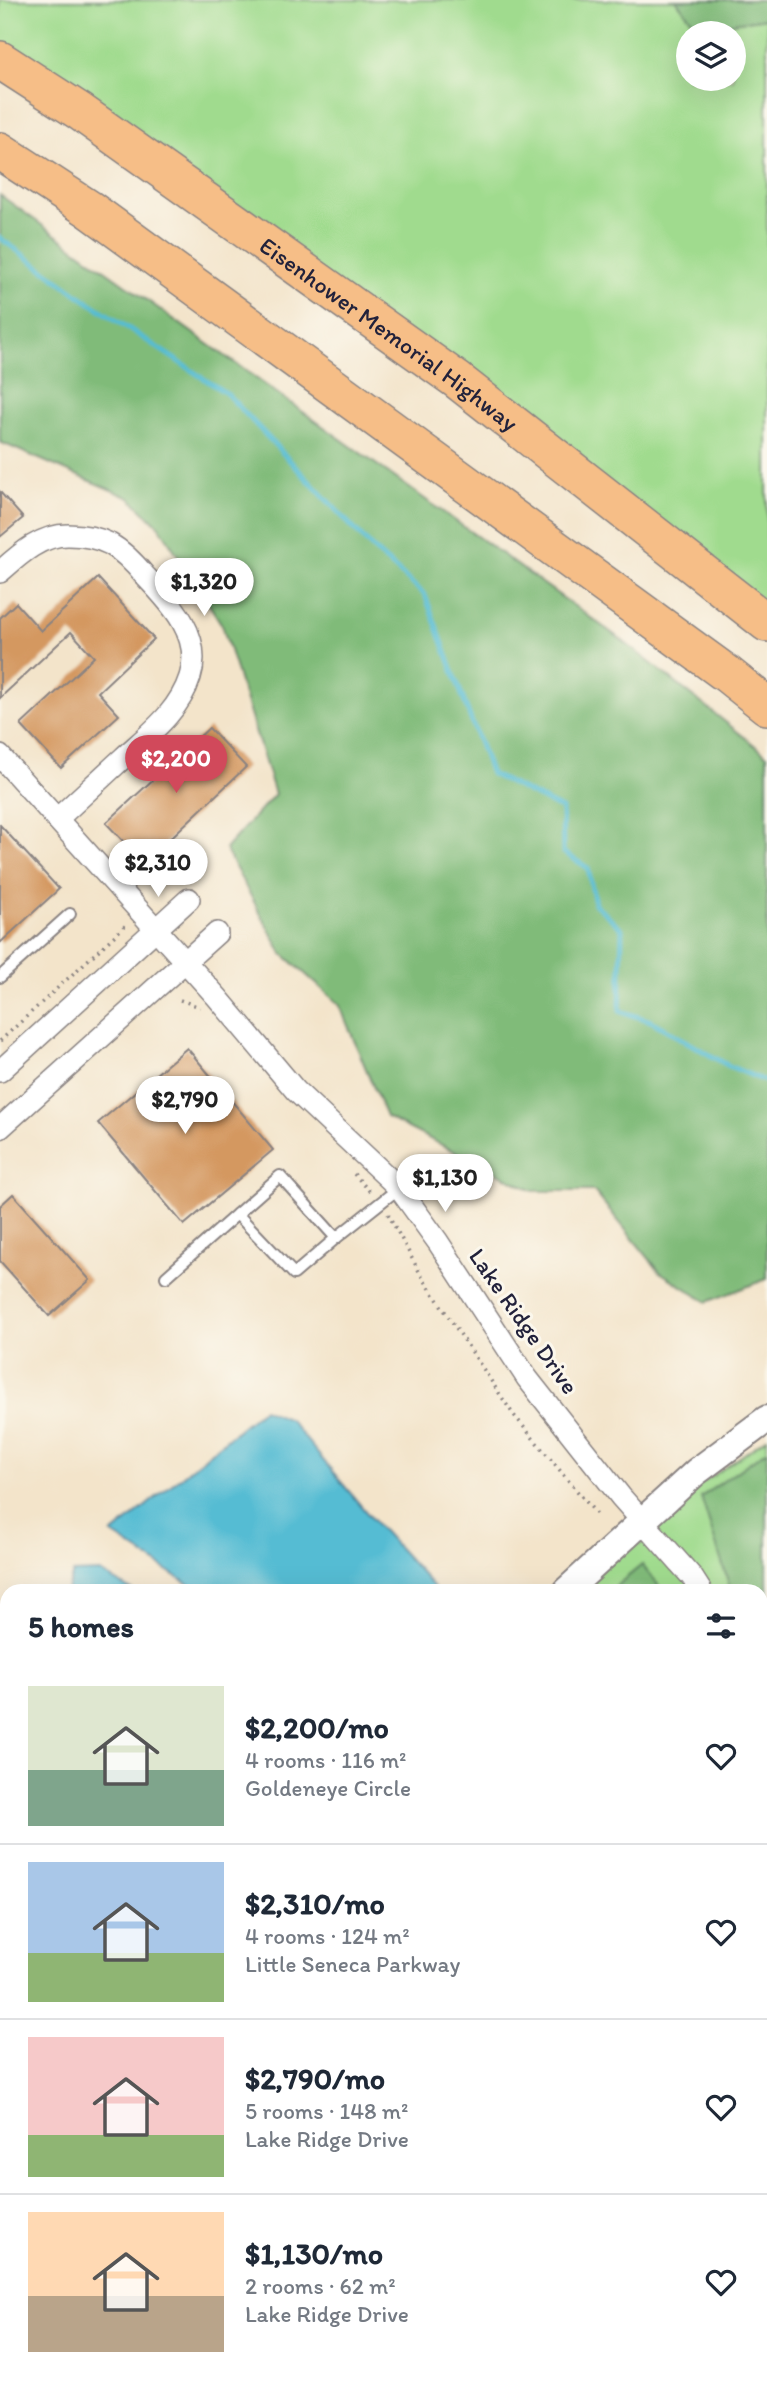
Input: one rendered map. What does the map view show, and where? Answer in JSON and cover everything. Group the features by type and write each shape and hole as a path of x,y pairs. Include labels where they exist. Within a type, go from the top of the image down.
{"highway":[{"name":"Eisenhower Memorial Highway","path":"0,60 114,135 457,380 767,623"},
{"path":"0,152 100,217 716,666 767,706"}],"street":[{"path":"0,572 25,549 50,538 78,536 109,544 129,558 176,609 187,629 193,653 191,674 182,697 166,718 57,819"},
{"name":"Lake Ridge Drive","path":"0,756 141,912 296,1091 398,1188 422,1218 527,1378 696,1584"},
{"path":"0,1071 189,899"},
{"path":"0,1128 217,933"},
{"path":"574,1584 696,1472 767,1419"}],"lane":[{"path":"0,977 69,914"},
{"path":"166,1276 279,1176 336,1238"},
{"path":"237,1213 294,1274 398,1188"}],"path":[{"path":"0,1041 141,912"},
{"path":"180,1000 204,1008"},
{"path":"351,1171 390,1215 421,1275 513,1414 598,1516"}],"green space":[{"path":"0,0 676,0 692,21 676,21 676,91 746,91 746,21 767,18 767,607 0,73"},
{"path":"676,0 767,0 767,18 746,21 692,21"},
{"path":"0,195 619,638 767,755 767,1279 707,1302 660,1272 594,1191 533,1191 386,1117 339,1004 282,953 225,849 275,794 222,625 159,526 130,498 0,442"},
{"path":"767,1438 767,1584 583,1584 687,1494"},
{"path":"767,1450 767,1584 729,1584 701,1497"},
{"path":"642,1565 657,1584 619,1584"}],"water":[{"path":"263,1409 290,1420 371,1518 431,1584 188,1584 112,1534"},
{"path":"100,1572 121,1584 69,1584 73,1573"}],"building":[{"path":"0,492 23,518 0,537"},
{"path":"98,578 154,639 98,692 119,715 61,768 21,725 94,657 71,632 0,698 0,618 16,603 41,631"},
{"path":"209,728 246,767 144,863 106,823"},
{"path":"0,825 59,889 0,943"},
{"path":"187,1048 273,1150 184,1225 98,1123"},
{"path":"13,1194 90,1280 49,1316 0,1261 0,1206"}],"waterway":[{"path":"0,238 83,298 227,394 373,549 425,595 491,774 562,809 563,852 588,868 595,904 622,929 620,1011 651,1021 729,1066 767,1082"}]}
